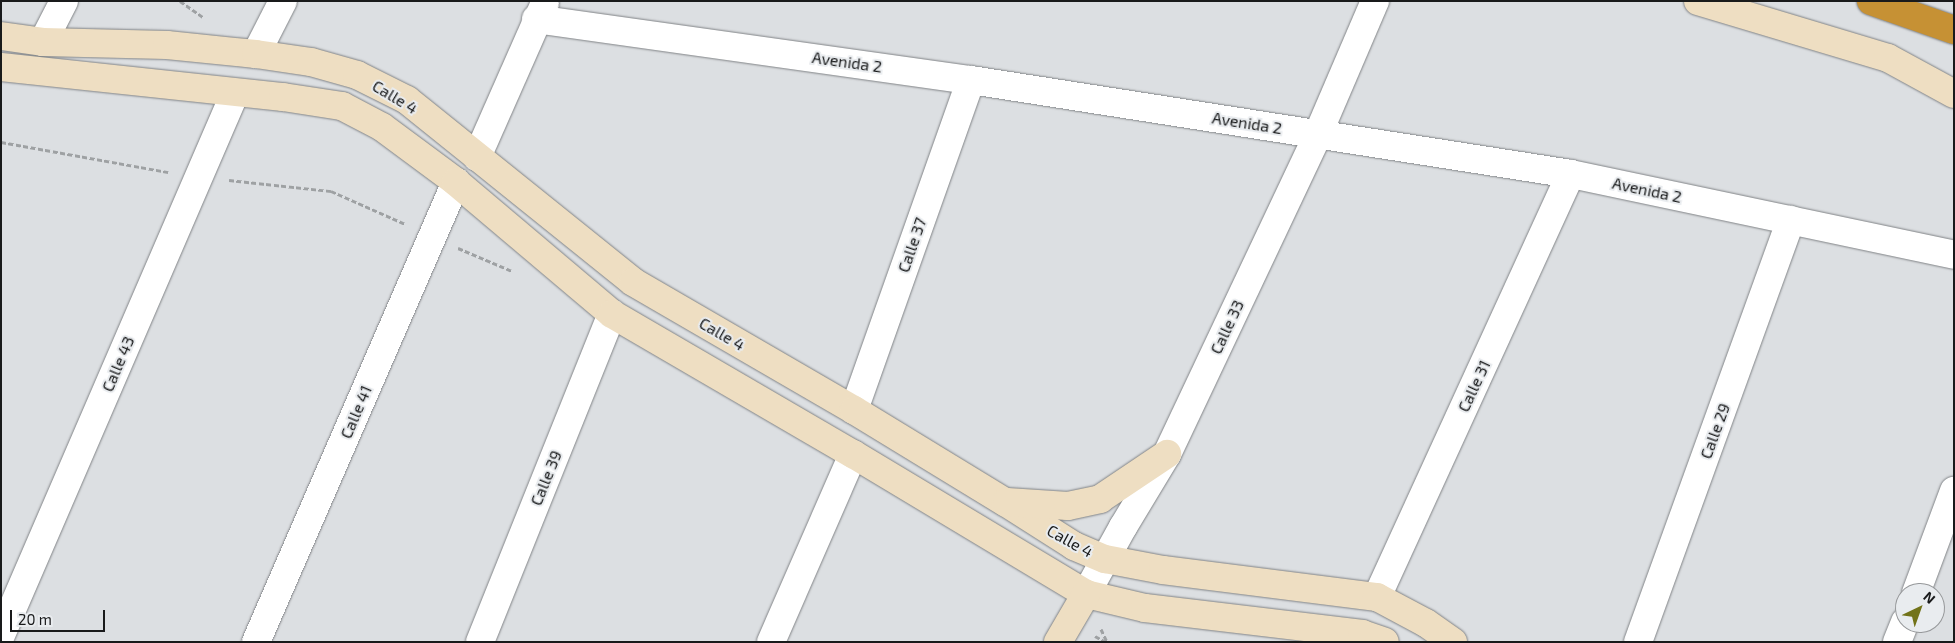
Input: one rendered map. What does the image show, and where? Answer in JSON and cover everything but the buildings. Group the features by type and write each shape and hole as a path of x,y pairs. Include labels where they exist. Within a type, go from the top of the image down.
{"highway":[{"path":"1871,1 1954,30"}],"main road":[{"path":"1698,1 1888,58 1954,94"},
{"name":"Calle 4","path":"1,36 43,42 167,46 256,54 311,62 357,75 407,100 633,282 854,410 1006,502 1074,546 1105,559 1164,570 1377,597 1426,623 1453,642"},
{"name":"Calle 4","path":"1,67 283,97 342,106 382,126 456,182 612,314 853,454 1086,594 1145,608 1362,634 1385,642"},
{"path":"1006,502 1068,506 1100,499 1167,454"},
{"name":"Calle 33","path":"1058,642 1086,594"}],"street":[{"path":"43,42 64,1"},
{"path":"256,54 283,1"},
{"name":"Calle 33","path":"1086,594 1167,454 1318,134 1375,1"},
{"path":"477,157 541,10"},
{"name":"Avenida 2","path":"541,10 970,80 1571,174 1954,255"},
{"name":"Calle 37","path":"854,410 970,80"},
{"name":"Calle 43","path":"1,635 235,93"},
{"name":"Calle 31","path":"1377,597 1571,174"},
{"name":"Calle 41","path":"256,642 456,182"},
{"name":"Calle 29","path":"1638,642 1792,220"},
{"name":"Calle 39","path":"480,642 612,314"},
{"path":"771,642 853,454"},
{"path":"1920,583 1954,491"}],"path":[{"path":"1,142 198,178 331,191 513,271"}]}
